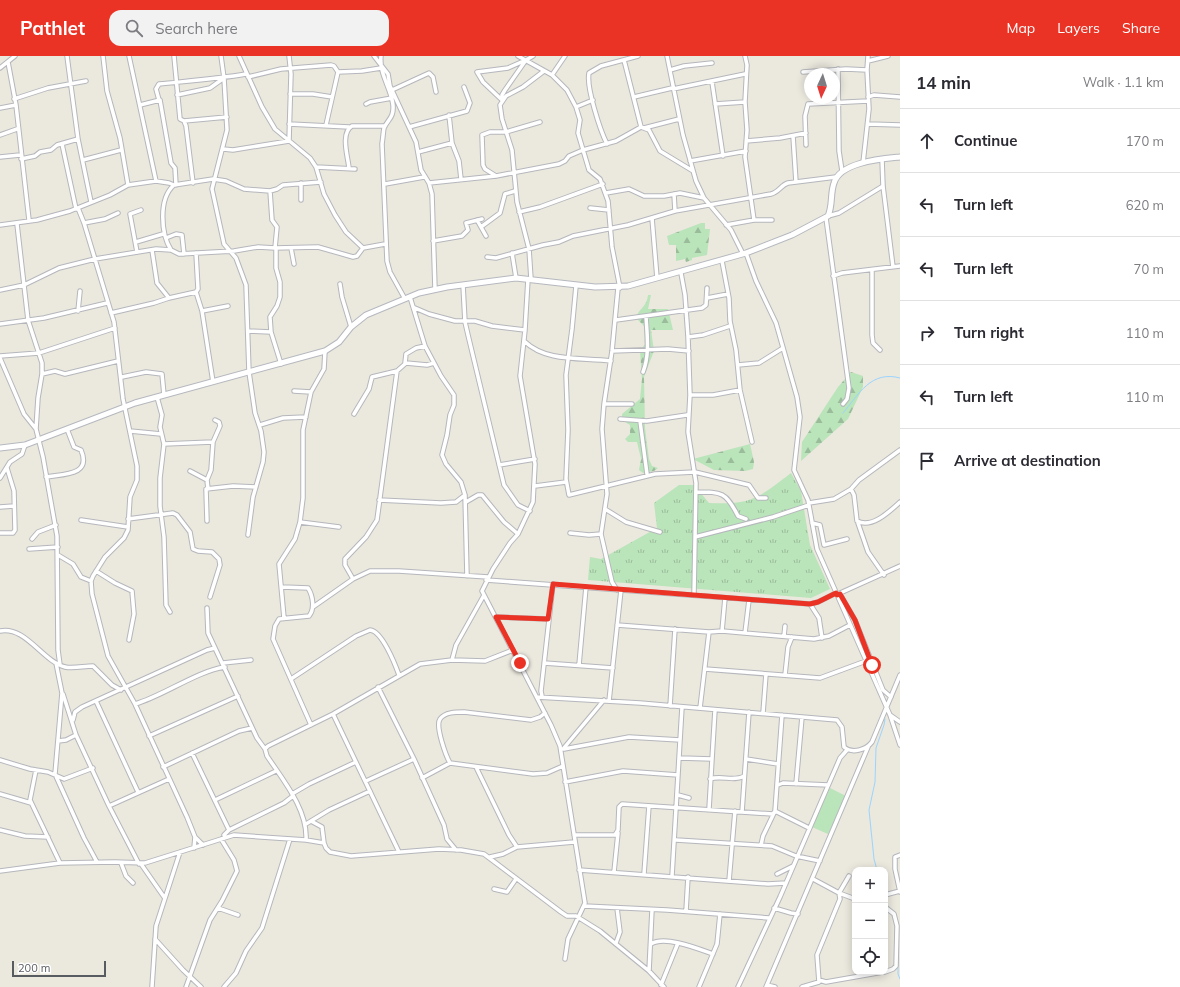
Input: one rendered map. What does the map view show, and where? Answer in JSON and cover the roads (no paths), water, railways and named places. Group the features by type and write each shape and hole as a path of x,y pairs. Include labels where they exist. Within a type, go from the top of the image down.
{"street":[{"path":"0,68 14,56"},
{"path":"67,56 78,140 91,202"},
{"path":"103,56 107,91 128,185"},
{"path":"129,56 156,181"},
{"path":"174,56 180,120 184,121 227,116"},
{"path":"221,56 227,116 226,138 213,179 212,189 224,244 239,266 246,285 249,372 255,413 260,425 264,460 256,487 248,535"},
{"path":"239,56 262,107 275,129 310,158 316,167 326,199 335,215 346,232 363,248"},
{"path":"289,56 289,141"},
{"path":"374,56 381,63 388,74 392,90 416,142 421,170 432,194 435,289"},
{"path":"381,56 381,68 392,98 393,112 392,118 385,126 382,144 382,168 385,184 385,244 388,268 415,308 425,346 454,395 454,405 450,415 442,458 461,482 465,495 467,576"},
{"path":"518,56 552,75 566,90 576,107 580,120 578,133 589,170 600,179 603,184 609,210 610,229 619,288 602,429 606,485 605,509 601,534 612,582 619,590 609,701"},
{"path":"502,100 483,82 477,72 508,68 533,56"},
{"path":"552,75 565,56"},
{"path":"607,144 601,130 593,100 589,82 589,73 595,68 638,56"},
{"path":"667,56 679,119 693,171 704,198 726,225 745,254 761,292 774,316 800,411 799,434 794,470 804,489 809,504 817,549 890,715 900,745"},
{"path":"745,56 747,65 745,74 747,125 746,151 750,197 754,220"},
{"path":"863,163 868,124 868,58 888,56"},
{"path":"526,60 502,95 501,113 511,145 519,212 530,249 530,279 520,376 535,459 535,486 530,511 518,534 510,543 482,588 484,595 537,697 562,750 565,782 584,906 568,939 565,959"},
{"path":"624,60 643,127 651,134 660,151 693,171"},
{"path":"8,62 16,105 17,129 29,220"},
{"path":"670,70 690,65 712,63"},
{"path":"326,125 338,72 334,66 330,65 290,68 224,78 194,79 157,85 171,163 175,168 175,185 167,193 164,202 163,234 171,250 175,254 230,251 258,247 318,247 353,257 358,256 363,248 385,244"},
{"path":"338,72 362,71 381,68"},
{"path":"840,69 867,70"},
{"path":"502,100 523,87 544,71"},
{"path":"392,90 429,73 433,77 436,92"},
{"path":"634,97 745,74"},
{"path":"177,95 210,88 224,78"},
{"path":"14,99 48,88 86,81"},
{"path":"712,82 714,104 723,156"},
{"path":"409,127 469,109 470,103 464,87"},
{"path":"290,94 312,94 332,97"},
{"path":"840,103 874,95 900,97"},
{"path":"366,104 392,98"},
{"path":"140,105 159,100"},
{"path":"576,107 593,100"},
{"path":"714,104 745,102"},
{"path":"806,145 806,110 808,104"},
{"path":"839,104 839,151 842,170"},
{"path":"0,108 16,105"},
{"path":"449,115 452,143 459,161 461,179"},
{"path":"428,183 496,176 559,164 565,161 569,156 583,150 607,144 643,127 679,119"},
{"path":"184,121 193,182"},
{"path":"496,176 483,167 482,135 490,132 506,132 540,122"},
{"path":"289,124 349,127 385,126"},
{"path":"868,124 900,125"},
{"path":"349,127 346,135 349,168"},
{"path":"0,135 17,129"},
{"path":"746,141 793,136 806,133"},
{"path":"793,136 796,182"},
{"path":"0,157 35,156 40,152 51,150 62,144 78,140"},
{"path":"223,149 233,150 289,141"},
{"path":"418,152 452,143"},
{"path":"62,144 77,208 84,223 115,328 118,362 122,377 125,407 137,466 137,480 130,497 128,527 124,538 105,557 96,571 91,581 92,594 106,648 125,688 135,704 195,837 203,845"},
{"path":"83,160 121,150"},
{"path":"690,161 746,151"},
{"path":"843,404 847,398 849,388 833,276 827,217 832,206 832,190 836,177 842,170 863,163 900,157"},
{"path":"882,159 883,186 894,267"},
{"path":"316,167 355,169"},
{"path":"385,184 424,177"},
{"path":"486,257 496,258 559,242 581,234 610,229 675,211 711,206 776,193 785,184 836,177"},
{"path":"0,225 17,224 29,220 50,217 77,208 128,185 156,181 175,185 213,179 244,189 270,191 277,190 283,185 321,182"},
{"path":"301,183 301,200"},
{"path":"519,212 540,207 603,184"},
{"path":"0,448 26,445 157,396 214,382 325,351 339,342 351,327 366,314 435,289 516,278 576,286 619,288 681,273 745,254 792,235 827,217 839,213 883,186"},
{"path":"606,194 629,189 644,196 689,194 704,198"},
{"path":"270,191 272,220 277,227 275,248 280,297 277,306 270,317 271,332 281,364"},
{"path":"481,227 500,213 505,194 516,191"},
{"path":"674,194 675,211"},
{"path":"590,208 609,210"},
{"path":"137,252 130,214 141,210"},
{"path":"84,223 118,213"},
{"path":"652,218 657,278"},
{"path":"433,241 462,236 468,230 466,223 482,219"},
{"path":"477,220 486,236"},
{"path":"726,225 754,220 772,220"},
{"path":"17,224 28,320 39,353 42,374 38,398 36,429 56,525 58,547 58,664 62,693 56,776 84,838 97,862"},
{"path":"136,242 163,234"},
{"path":"166,238 176,234 182,235 184,254"},
{"path":"0,290 24,285 59,268 95,259 160,248 171,250"},
{"path":"291,248 294,264"},
{"path":"152,250 157,283 168,298"},
{"path":"196,253 198,289 196,292 202,311 214,382"},
{"path":"512,253 516,278"},
{"path":"722,261 728,294 730,326 738,365 740,390 747,413 752,442"},
{"path":"833,276 900,266"},
{"path":"872,270 872,336 873,343 880,350"},
{"path":"681,273 687,311 689,350 690,396 687,415 688,440 696,492 694,595"},
{"path":"340,284 351,327"},
{"path":"463,284 465,322 506,489 520,506 530,511"},
{"path":"576,286 572,329 567,357 565,395 568,430 566,482 571,496 647,474 694,472 749,485 758,498 766,498"},
{"path":"616,320 687,311 705,306 707,288"},
{"path":"78,311 80,291"},
{"path":"111,313 196,292"},
{"path":"707,298 728,294"},
{"path":"0,324 78,311 107,303"},
{"path":"202,311 228,306"},
{"path":"415,308 437,317 465,322 475,321 492,326 525,330"},
{"path":"643,372 647,361 648,350 646,316"},
{"path":"688,338 703,335 730,326"},
{"path":"36,429 24,414 0,357 39,353 115,328"},
{"path":"248,331 271,332"},
{"path":"524,341 533,348 547,354 611,361"},
{"path":"354,414 369,389 372,377 397,371 405,364 406,354 416,348 425,346"},
{"path":"738,365 759,364 783,348"},
{"path":"612,351 689,350"},
{"path":"284,618 279,568 280,560 292,545 300,522 303,487 302,435 311,392 324,369 325,351"},
{"path":"42,374 55,371 65,374 118,362"},
{"path":"405,364 427,365 434,363"},
{"path":"353,579 345,565 345,557 358,546 375,525 397,371"},
{"path":"122,377 146,372 162,374 164,395"},
{"path":"690,396 713,395 740,390"},
{"path":"294,391 311,392"},
{"path":"157,396 162,415 160,427 164,444 160,478 160,516 164,537 166,605 170,612"},
{"path":"604,404 632,404"},
{"path":"620,419 640,421 687,415"},
{"path":"260,425 283,418 306,417"},
{"path":"207,520 205,492 208,489 207,480 210,470 213,442 220,426 219,422 215,420"},
{"path":"640,421 647,474"},
{"path":"46,477 71,473 81,469 83,466 81,450 74,447 67,429"},
{"path":"130,431 161,434"},
{"path":"164,444 213,442"},
{"path":"0,478 10,462 22,454 26,445"},
{"path":"695,537 773,517 809,504 834,499 851,489 859,480 900,450"},
{"path":"499,465 535,459"},
{"path":"0,533 15,532 13,487 7,468"},
{"path":"190,471 207,480"},
{"path":"535,486 566,482"},
{"path":"208,489 233,486 256,487"},
{"path":"851,489 854,495 858,522 868,552 884,574"},
{"path":"696,492 720,492 724,494 731,502 738,516 746,519"},
{"path":"379,500 441,503 456,502 465,495"},
{"path":"466,502 478,495 482,495 504,522 518,534"},
{"path":"858,522 876,520 889,512 900,502"},
{"path":"0,507 14,506"},
{"path":"605,509 626,522 660,532"},
{"path":"128,519 143,516 176,514 190,532 193,549 212,552 219,559 220,565 210,597"},
{"path":"81,520 128,527"},
{"path":"300,522 339,527"},
{"path":"812,523 817,522 820,525 824,545 847,539"},
{"path":"32,539 38,532 56,525"},
{"path":"570,533 589,535 601,534"},
{"path":"29,549 58,547"},
{"path":"58,555 73,564 81,577 91,581"},
{"path":"312,607 353,579 370,571 381,570 810,604 838,594 900,566"},
{"path":"96,571 115,583 132,591 134,614 129,640"},
{"path":"542,696 541,691 548,619 553,584"},
{"path":"282,587 308,588 312,607 309,616 277,620 273,639 311,725"},
{"path":"579,665 586,587"},
{"path":"838,594 855,620 883,690 891,697"},
{"path":"452,660 456,645 484,595"},
{"path":"722,631 725,598"},
{"path":"745,633 749,600"},
{"path":"814,608 818,602"},
{"path":"810,604 814,608 820,622 822,638"},
{"path":"207,608 208,634 216,648 260,744 265,749 276,771 300,807 306,824 306,840"},
{"path":"496,617 548,619"},
{"path":"617,625 709,632 722,631 811,639 822,638 850,625"},
{"path":"784,636 785,626"},
{"path":"670,706 676,629"},
{"path":"291,679 356,636 370,630 377,632 381,638 395,663 399,675"},
{"path":"0,631 8,631 18,635 38,648 58,664 72,667 93,666 112,685 121,690"},
{"path":"700,708 709,632"},
{"path":"785,675 789,643 792,637"},
{"path":"73,720 78,710 207,650 216,648"},
{"path":"265,749 334,714 399,675 426,662 452,660 485,661 513,650"},
{"path":"135,704 224,665 251,660"},
{"path":"705,669 822,678 866,661"},
{"path":"544,663 613,668"},
{"path":"763,713 766,674"},
{"path":"775,987 766,986 900,675"},
{"path":"378,687 414,759 444,825 447,839 456,850"},
{"path":"62,693 73,720 76,735 109,806 140,864 164,897"},
{"path":"149,736 238,696"},
{"path":"537,697 542,696 604,700 838,720 842,727 844,745 848,750"},
{"path":"562,750 604,700"},
{"path":"96,701 138,792"},
{"path":"672,876 678,807 678,775 682,707"},
{"path":"709,809 715,710"},
{"path":"450,763 445,752 439,725 439,720 444,716 453,712 464,712 531,720 540,717 545,713"},
{"path":"742,812 749,712"},
{"path":"334,714 399,852"},
{"path":"761,845 763,836 774,812 778,785 782,715"},
{"path":"890,715 900,722"},
{"path":"796,784 802,717"},
{"path":"163,766 239,731 252,728"},
{"path":"58,741 66,740 76,735"},
{"path":"562,750 629,737 680,740"},
{"path":"738,987 786,883 796,856 840,758 848,750 860,750 869,746"},
{"path":"192,753 229,830"},
{"path":"680,758 712,759"},
{"path":"366,781 414,759"},
{"path":"746,759 778,764"},
{"path":"0,760 48,772 64,779"},
{"path":"223,838 229,830 289,801 293,795 309,784 356,762"},
{"path":"422,778 450,763 540,774 553,771 563,766"},
{"path":"476,767 509,835 517,847"},
{"path":"60,782 92,768"},
{"path":"36,770 31,795 31,804 60,863"},
{"path":"215,800 276,771"},
{"path":"565,782 623,771 678,775"},
{"path":"710,780 718,777 738,778 744,776"},
{"path":"109,806 169,779"},
{"path":"778,780 783,783"},
{"path":"778,785 783,783 828,784"},
{"path":"306,824 311,820 370,791"},
{"path":"0,794 31,804"},
{"path":"678,795 689,798"},
{"path":"614,872 620,804 771,814 774,812 809,828"},
{"path":"644,874 649,806"},
{"path":"728,881 735,811"},
{"path":"311,820 322,827 324,843 330,852 352,856 381,855 399,852 456,850 479,853 490,857 516,879 561,912 567,916 578,918 616,943 649,971 663,986 678,943"},
{"path":"0,830 25,836 48,838"},
{"path":"574,835 611,836 618,833"},
{"path":"0,871 60,863 121,862 140,864 223,838 240,835 306,840 324,843"},
{"path":"194,848 195,837"},
{"path":"186,987 210,920 218,908 237,871 234,860 223,838"},
{"path":"224,987 236,973 246,951 262,928 290,839"},
{"path":"676,840 761,845 774,847 796,856 820,861"},
{"path":"490,857 504,854 517,847 574,842"},
{"path":"152,987 156,926 164,897 180,852"},
{"path":"888,894 900,892 894,860 900,855"},
{"path":"121,862 126,876 133,883"},
{"path":"777,874 793,866"},
{"path":"579,870 728,881 776,884 786,883"},
{"path":"819,980 816,964 817,955 840,899 839,893 850,876"},
{"path":"686,911 688,877"},
{"path":"494,889 507,892 516,879"},
{"path":"813,879 839,893 852,898"},
{"path":"584,906 686,911 769,918"},
{"path":"218,908 238,915"},
{"path":"616,943 620,932 617,908"},
{"path":"774,908 798,914"},
{"path":"888,909 894,914 897,931 896,966 888,971"},
{"path":"649,971 652,910"},
{"path":"699,987 717,944 720,914"},
{"path":"155,939 183,970 201,987"},
{"path":"651,944 654,942 686,944 713,954"},
{"path":"819,980 826,982 867,975"},
{"path":"802,987 814,985 819,980"}],"waterway":[{"path":"843,413 860,391 873,381 881,377 890,376 900,378"},
{"path":"876,867 869,810 875,782 876,748 885,719"},
{"path":"888,906 896,924 898,974 900,979"}]}
